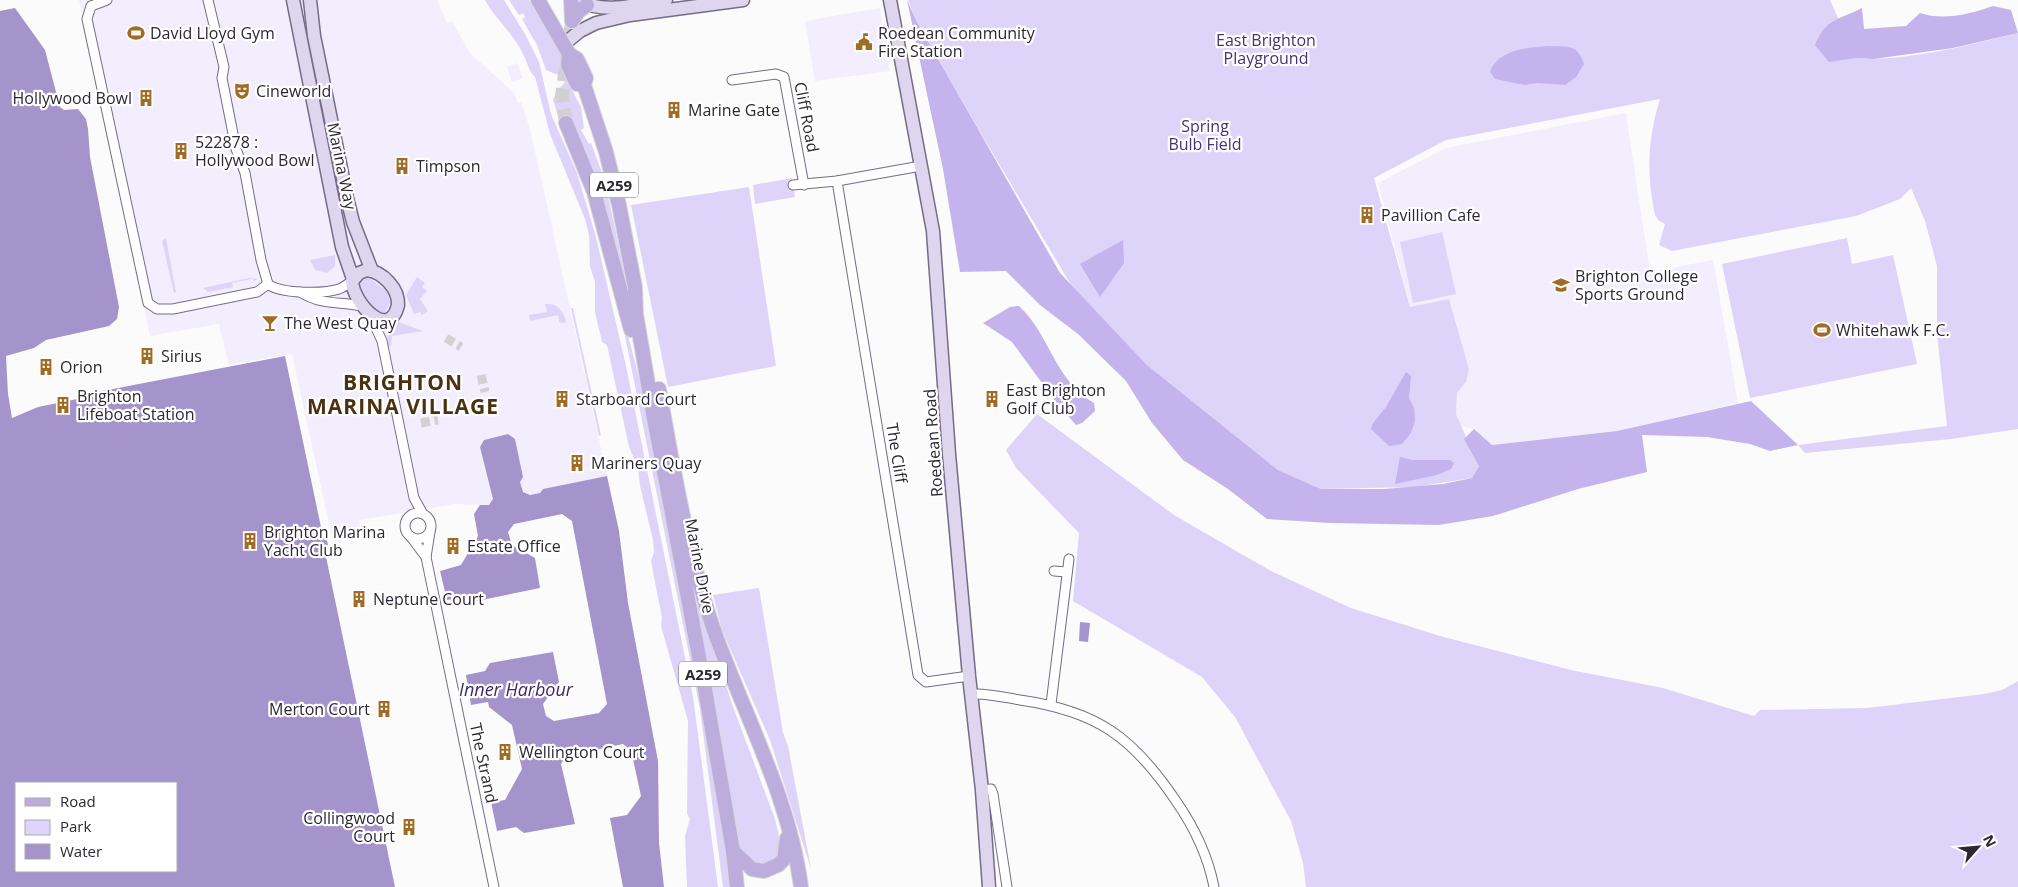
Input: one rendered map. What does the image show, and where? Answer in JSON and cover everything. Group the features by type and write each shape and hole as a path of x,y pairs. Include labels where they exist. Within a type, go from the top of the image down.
{"main road":[{"name":"Marine Drive","path":"538,0 567,49 568,65 577,84 584,85 608,161 635,288 645,314 679,494 704,596 716,635 765,760 798,864 801,887"},
{"path":"571,0 572,21 583,3"},
{"path":"566,123 594,192 653,412"},
{"name":"Marine Drive","path":"635,288 636,314 738,887"},
{"name":"Marine Drive","path":"733,851 752,869 764,871 784,859 788,829"}],"street":[{"path":"107,0 91,6 87,19 148,302 154,308 164,310 257,292 268,284"},
{"path":"208,0 224,67 222,78 236,149 245,173 261,260 268,284 276,289 300,291 332,290 353,280 361,272 372,271 391,284 397,296 397,311 388,318 378,320 366,310 346,303 324,303 300,291"},
{"name":"Marina Way","path":"293,0 342,247 353,280"},
{"name":"Marina Way","path":"310,0 314,36 347,198 358,238 372,271"},
{"path":"583,3 603,8 666,0"},
{"path":"567,49 580,31 596,23 639,14 743,0"},
{"name":"Roedean Road","path":"890,0 933,231 949,454 969,676 982,790 989,887"},
{"name":"Cliff Road","path":"732,80 776,74 784,77 804,185"},
{"path":"793,185 837,181 921,166"},
{"name":"The Cliff","path":"837,181 918,675 926,682 969,676"},
{"path":"353,280 354,291 382,341 414,498 423,514 430,520 430,532 415,538 405,526 411,515 414,498"},
{"path":"382,341 388,318"},
{"path":"411,515 423,514"},
{"name":"The Strand","path":"425,555 430,532"},
{"name":"The Strand","path":"415,538 425,555 494,887"},
{"path":"1051,704 1069,560"},
{"path":"1054,571 1067,572"},
{"path":"971,694 1051,704 1071,710 1103,724 1141,756 1165,784 1191,826 1206,858 1214,887"},
{"path":"982,790 992,791 1007,887"},
{"path":"986,837 1000,836"}],"shaded area":[{"path":"79,0 437,0 447,23 452,21 470,53 514,93 518,103 521,102 529,126 542,182 607,476 543,489 540,493 530,495 523,492 520,482 523,477 515,439 508,434 484,440 480,447 493,499 489,505 454,504 359,520 361,536 333,542 292,354 229,365 219,324 150,336"},
{"path":"907,0 917,22 1060,273 1147,365 1278,470 1321,489 1384,489 1443,484 1472,478 1479,466 1464,439 1474,429 1492,445 1617,431 1751,401 1798,445 1770,451 1750,444 1707,437 1642,435 1647,472 1578,489 1493,516 1439,525 1330,523 1267,519 1228,489 1183,460 1152,423 1126,381 1078,334 1040,305 1006,271 960,272 943,169"},
{"path":"1993,6 2011,10 2018,33 1953,48 1873,59 1856,58 1829,62 1815,45 1819,36 1834,21 1862,8 1864,29 1906,26 1920,13 1956,16"},
{"path":"880,8 890,71 815,81 805,21"},
{"path":"1548,46 1575,49 1581,57 1584,64 1576,77 1565,85 1537,83 1525,85 1495,79 1490,72 1494,64 1507,54 1523,49"},
{"path":"516,61 523,78 512,82 507,67 516,64"},
{"name":"Brighton College Sports Ground","path":"1626,113 1650,272 1713,260 1738,403 1617,431 1492,445 1474,429 1462,427 1456,414 1457,393 1466,382 1469,369 1449,299 1410,307 1378,183 1446,148"},
{"path":"1123,240 1124,263 1100,297 1080,264"},
{"path":"1019,306 1039,331 1070,382 1094,403 1095,411 1082,423 1076,425 1056,402 1012,342 983,323 1010,307"},
{"path":"1406,372 1411,376 1409,398 1414,408 1415,421 1411,433 1402,444 1389,446 1371,429"},
{"path":"1400,457 1413,460 1450,460 1454,463 1451,469 1437,475 1395,484"}],"green space":[{"path":"485,0 504,0 525,34 539,62 551,114 577,173 596,237 626,366 693,697 718,887 687,887 685,836 690,819 687,814 688,721 661,626 662,618 651,561 654,552 653,540 640,486 638,467 629,447 607,345 602,342 595,312 595,282 590,266 589,235 585,219 550,134 535,77 516,41"},
{"path":"509,0 529,0 553,39 567,68 565,72 558,75 546,70 537,45 522,19 525,17 523,13 519,15"},
{"path":"908,0 1830,0 1856,58 1875,59 1916,55 2018,33 2018,429 1951,439 1805,453 1798,445 1947,426 1937,334 1937,266 1925,221 1911,188 1900,199 1856,216 1672,251 1659,245 1665,224 1659,221 1655,215 1650,185 1651,142 1660,99 1446,140 1374,178 1410,307 1449,299 1469,369 1466,382 1457,393 1456,414 1479,466 1472,478 1415,487 1321,489 1278,470 1147,365 1071,285 917,22"},
{"path":"567,81 581,107 584,128 581,130 589,144 591,143 605,181 632,308 605,205 573,120 561,125 553,100 558,89"},
{"path":"792,178 795,197 755,204 753,185"},
{"path":"749,187 776,366 668,387 631,205"},
{"path":"1442,232 1456,294 1413,303 1400,242"},
{"path":"166,238 176,292 174,293 162,241"},
{"path":"1847,238 1852,264 1893,255 1917,364 1750,398 1722,264"},
{"path":"335,255 335,266 327,273 315,270 310,260"},
{"path":"368,277 388,292 390,303 385,313 380,314 364,303 358,283"},
{"path":"417,277 425,283 422,287 427,291 420,299 428,311 422,315 420,312 414,314 406,295"},
{"path":"249,278 258,279 232,283 233,287 208,292 203,288"},
{"path":"545,304 559,308 566,320 565,323 559,322 558,315 530,321 529,315 547,312"},
{"path":"571,308 573,308 601,435 599,436"},
{"path":"396,321 423,331 392,336 391,346 388,347 387,327"},
{"path":"628,335 645,403 674,540 699,679 732,887 723,887 700,709 625,336"},
{"name":"East Brighton Golf Club","path":"1037,414 1174,515 1271,571 1351,608 1440,636 1571,670 1663,688 1754,716 1760,710 1867,708 1984,694 2002,690 2018,681 2018,887 1306,887 1303,863 1291,821 1235,717 1202,677 1073,601 1079,533 1016,468 1006,450"},
{"path":"759,588 783,733 788,746 811,869 770,740 722,630 713,595"},
{"path":"700,606 732,704 775,819 781,845 780,855 772,864 753,865 741,852 696,607"}],"water":[{"path":"15,8 45,50 60,107 64,110 78,109 86,119 90,157 119,307 117,319 109,326 46,340 34,348 6,356 8,394 12,418 38,407 92,396 92,393 285,356 323,537 326,536 328,545 324,547 395,887 0,887 0,11"},
{"name":"Inner Harbour","path":"508,434 515,439 523,477 520,482 523,492 530,495 540,493 543,489 607,476 619,531 628,603 658,761 659,843 664,887 623,887 610,818 627,815 641,796 631,750 623,744 566,756 561,764 575,824 524,833 516,827 497,831 491,802 505,800 522,769 512,725 489,707 488,702 471,705 466,675 485,671 490,663 553,652 559,682 543,704 546,716 554,721 599,713 607,704 572,521 562,514 514,524 508,532 512,545 535,558 540,588 477,601 468,596 447,600 440,571 461,565 478,536 474,514 480,505 489,505 493,499 480,447 484,440"},
{"path":"1080,622 1090,623 1088,642 1079,641"}],"tunnel":[{"path":"566,123 562,97 572,21"},
{"path":"446,338 461,347"},
{"path":"481,375 485,392"},
{"path":"421,423 438,420"}],"place":[{"name":"David Lloyd Gym","path":"136,33"},
{"name":"Roedean Community Fire Station","path":"864,42"},
{"name":"Cineworld","path":"242,91"},
{"name":"Hollywood Bowl","path":"146,98"},
{"name":"Marine Gate","path":"674,110"},
{"name":"522878 : Hollywood Bowl","path":"181,151"},
{"name":"Timpson","path":"402,166"},
{"name":"Pavillion Cafe","path":"1367,215"},
{"name":"Brighton College Sports Ground","path":"1561,285"},
{"name":"The West Quay","path":"270,323"},
{"name":"Whitehawk F.C.","path":"1822,330"},
{"name":"Sirius","path":"147,356"},
{"name":"Orion","path":"46,367"},
{"name":"Starboard Court","path":"562,399"},
{"name":"East Brighton Golf Club","path":"992,399"},
{"name":"Brighton Lifeboat Station","path":"63,405"},
{"name":"Mariners Quay","path":"577,463"},
{"name":"Brighton Marina Yacht Club","path":"250,541"},
{"name":"Estate Office","path":"453,546"},
{"name":"Neptune Court","path":"359,599"},
{"name":"Merton Court","path":"384,709"},
{"name":"Wellington Court","path":"505,752"},
{"name":"Collingwood Court","path":"409,827"}],"district":[{"name":"BRIGHTON MARINA VILLAGE","path":"403,394"}],"park label":[{"name":"East Brighton Playground","path":"1266,49"},
{"name":"Spring Bulb Field","path":"1205,135"}]}
